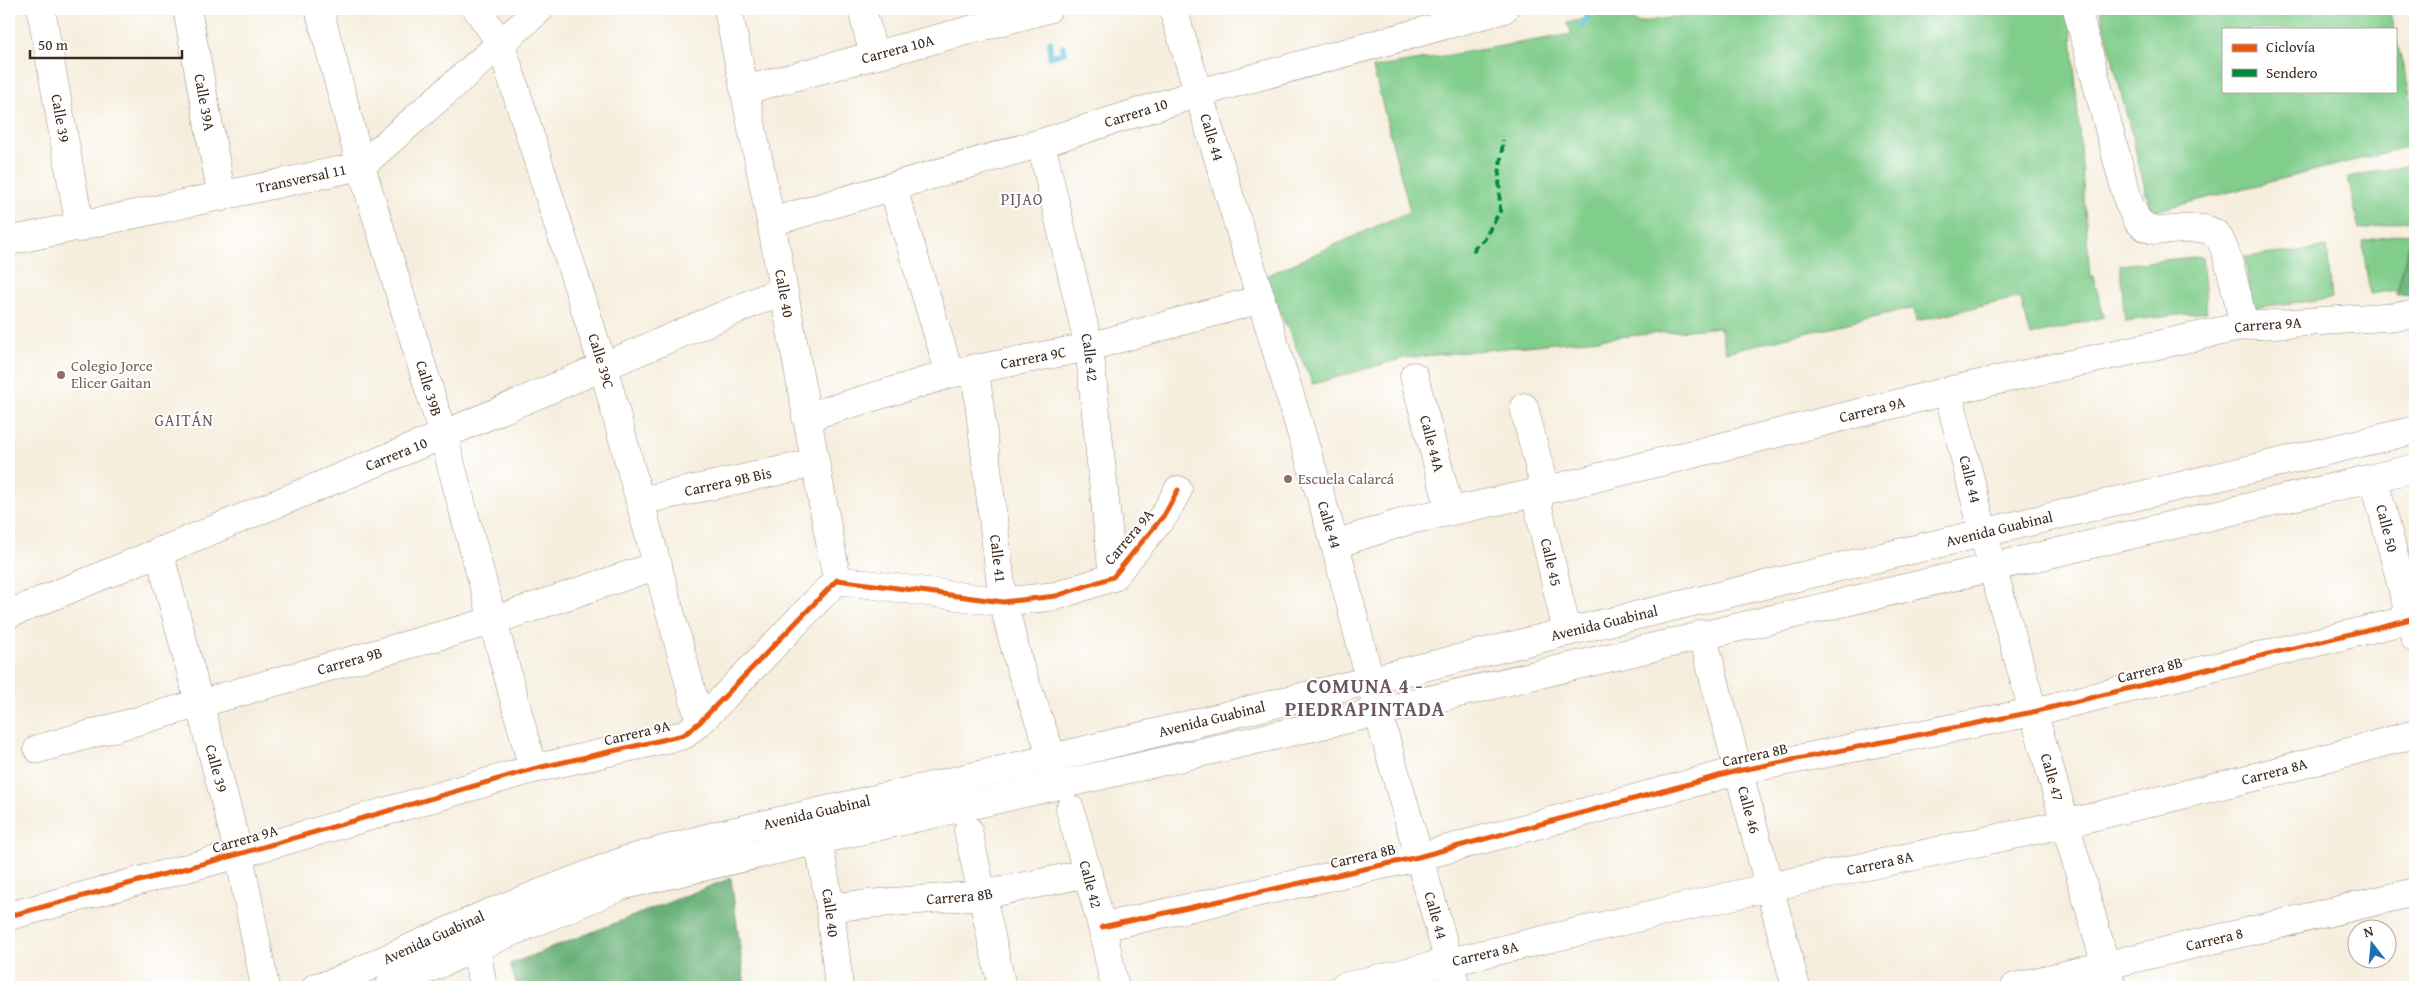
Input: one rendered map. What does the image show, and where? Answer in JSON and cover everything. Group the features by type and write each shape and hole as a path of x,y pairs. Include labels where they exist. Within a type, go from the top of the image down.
{"street":[{"name":"Calle 39","path":"41,9 80,228"},
{"name":"Calle 39A","path":"187,9 222,197"},
{"name":"Calle 39B","path":"319,9 361,166 443,435 533,769"},
{"name":"Calle 39C","path":"477,9 501,44 603,366 700,722"},
{"name":"Transversal 11","path":"9,241 80,228 361,166 540,9"},
{"name":"Calle 40","path":"728,9 771,222 836,580"},
{"path":"862,9 874,56"},
{"name":"Carrera 10A","path":"745,90 1048,9"},
{"name":"Calle 44","path":"1173,9 1335,544 1378,712 1452,975"},
{"name":"Carrera 10","path":"771,222 894,188 1199,93 1504,9"},
{"path":"2077,9 2129,204 2139,222 2154,230 2198,228 2216,234 2224,248 2244,326"},
{"name":"Calle 42","path":"1041,143 1089,347 1113,577"},
{"name":"Calle 41","path":"894,188 963,371 1003,602 1020,667 1048,745"},
{"name":"Carrera 10","path":"9,614 443,435 783,290"},
{"name":"Carrera 9C","path":"806,417 963,371 1265,311"},
{"name":"Carrera 9A","path":"1335,544 1410,520 1540,491 1948,391 2244,326 2415,315"},
{"name":"Calle 44A","path":"1414,376 1450,511"},
{"name":"Calle 44","path":"1948,391 1992,567"},
{"name":"Calle 45","path":"1524,407 1567,632"},
{"name":"Avenida Guabinal","path":"316,987 330,984 484,915 626,860 714,836 1053,758 1567,632 2415,430"},
{"name":"Carrera 9B Bis","path":"640,501 815,463"},
{"name":"Avenida Guabinal","path":"389,987 476,946 624,885 1378,712 1702,634 2415,468"},
{"name":"Calle 50","path":"2374,478 2414,625"},
{"name":"Carrera 9A","path":"9,916 239,854 533,769 684,735 700,722 836,580 1003,602 1056,596 1113,577 1166,514 1178,490"},
{"name":"Calle 39","path":"159,551 198,705 239,854 265,987"},
{"name":"Carrera 9B","path":"38,749 492,621 658,565"},
{"name":"Calle 47","path":"1992,567 2109,977"},
{"name":"Carrera 8B","path":"1102,927 1418,857 1737,771 2033,712 2414,625"},
{"name":"Calle 46","path":"1702,634 1796,987"},
{"name":"Carrera 8A","path":"1343,987 1452,975 1769,887 2064,824 2263,775 2415,734"},
{"name":"Calle 42","path":"1070,809 1102,927 1115,987"},
{"path":"968,830 1002,987"},
{"name":"Calle 40","path":"818,839 830,907 839,987"},
{"name":"Carrera 8B","path":"830,907 982,895 1088,873"},
{"name":"Carrera 8","path":"2014,987 2109,977 2415,892"},
{"path":"476,946 482,987"}],"green space":[{"path":"1721,9 2070,9 2090,276 2093,276 2104,317 2031,336 2020,297 1917,321 1914,309 1902,310 1726,352 1720,327 1404,358 1313,384 1264,277 1410,211 1373,68 1572,34 1567,23 1618,11 1638,23"},
{"path":"2100,9 2389,9 2394,28 2222,28 2222,92 2396,92 2396,38 2415,114 2415,145 2151,212"},
{"path":"2415,164 2415,219 2359,230 2348,177"},
{"path":"2415,221 2415,294 2396,295"},
{"path":"2415,232 2415,287 2370,294 2362,241"},
{"path":"2327,248 2332,298 2251,308 2245,257"},
{"path":"2202,256 2207,312 2125,321 2120,265"},
{"path":"731,878 745,987 517,987 510,964"}],"waterway":[{"path":"1582,26 1591,9"},
{"path":"1050,42 1050,57 1065,52 1063,47"}],"marked path":[{"path":"1474,252 1475,247 1484,240 1500,211 1499,176 1503,140"}],"cycle path":[{"path":"9,916 239,854 533,769 684,735 700,722 837,580 1003,602 1056,596 1113,577 1165,514 1178,490"},
{"path":"1102,927 1418,857 1737,771 2033,712 2415,618"}],"place":[{"name":"Colegio Jorce Elicer Gaitan","path":"61,375"},
{"name":"Escuela Calarcá","path":"1288,479"}],"district":[{"name":"PIJAO","path":"1022,199"},
{"name":"GAITÁN","path":"184,420"},
{"name":"COMUNA 4 - PIEDRAPINTADA","path":"1365,698"}]}
